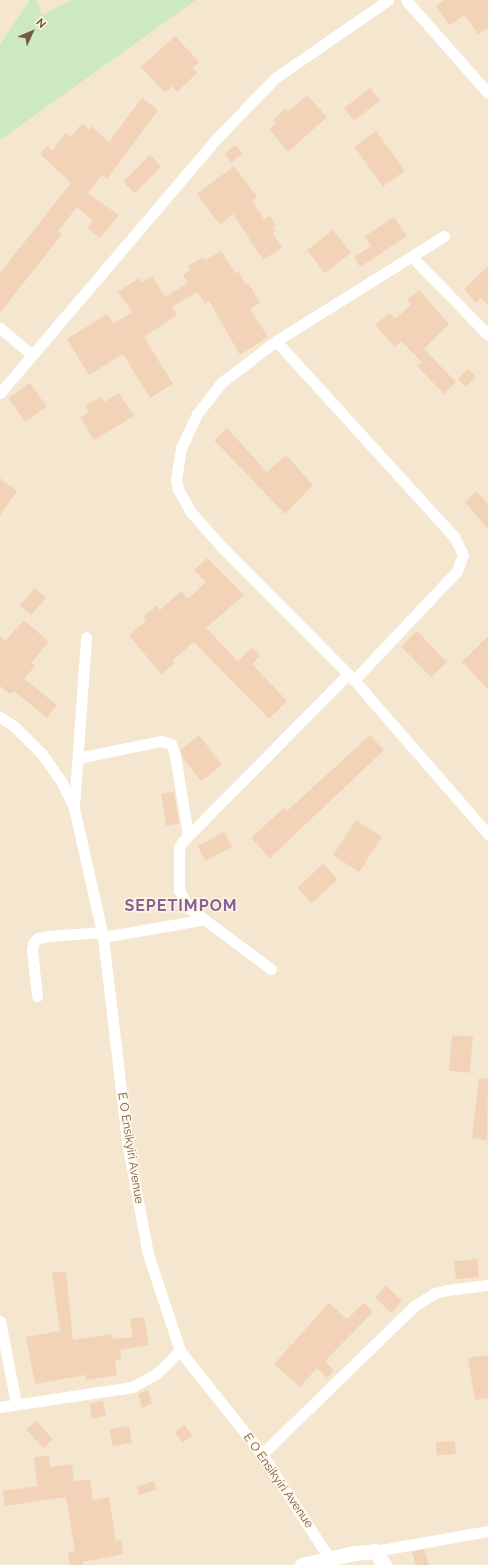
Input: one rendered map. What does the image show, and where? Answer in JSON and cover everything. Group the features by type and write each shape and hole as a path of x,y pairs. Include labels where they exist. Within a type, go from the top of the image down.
{"street":[{"path":"0,394 218,137 274,78 388,0"},
{"path":"406,0 488,93"},
{"path":"444,236 276,341 222,382 197,414 181,448 176,479 178,489 190,511 220,545 351,677 486,829"},
{"path":"412,257 488,335"},
{"path":"0,328 32,355"},
{"path":"271,969 201,920 189,908 179,890 178,854 182,842 457,571 463,555 455,538 276,341"},
{"path":"74,808 86,637"},
{"name":"E O Ensikyiri Avenue","path":"0,717 14,726 42,754 62,783 74,808 103,934 127,1142 148,1254 180,1351 262,1454 329,1558"},
{"path":"78,758 161,741 171,744 176,755 188,835"},
{"path":"37,996 32,952 33,943 38,938 49,936 103,934 201,920"},
{"path":"262,1454 414,1306 435,1293 488,1285"},
{"path":"0,1321 16,1403"},
{"path":"0,1407 16,1403 132,1387 157,1373 180,1351"},
{"path":"302,1565 329,1558 488,1531"},
{"path":"375,1551 384,1565"}],"shaded area":[{"path":"0,0 488,0 488,1565 0,1565"}],"green space":[{"path":"30,0 36,0 42,15 71,0 196,0 0,140 0,44"}],"building":[{"path":"444,0 488,0 488,28 478,34 465,15 449,25 436,6"},
{"path":"175,36 199,62 193,68 197,73 177,92 172,86 165,93 141,67"},
{"path":"370,88 380,101 354,121 344,108"},
{"path":"307,95 327,117 288,152 269,129 276,123 273,120 285,109 288,112"},
{"path":"142,98 158,110 107,179 102,175 88,193 119,215 100,238 87,228 93,221 77,207 58,231 62,234 0,313 0,273 71,183 40,154 47,146 52,151 66,133 71,137 82,123 89,129 91,126 109,142"},
{"path":"376,131 405,171 383,187 354,147"},
{"path":"235,145 242,153 232,162 224,154"},
{"path":"150,155 161,166 134,193 123,182"},
{"path":"234,166 257,197 252,201 264,219 270,216 276,225 273,227 276,231 273,233 282,248 263,260 233,214 220,225 197,194"},
{"path":"394,217 407,236 360,267 354,257 371,246 364,237"},
{"path":"333,230 351,253 325,273 307,250"},
{"path":"221,251 235,273 238,271 246,285 249,284 260,303 250,309 268,337 240,355 209,301 205,304 197,292 172,307 177,315 144,337 173,384 150,398 123,354 89,375 67,339 107,314 113,324 132,312 118,292 139,278 142,282 152,276 165,297 188,283 183,275 190,270 188,266 203,257 206,260"},
{"path":"488,266 488,306 481,298 476,303 464,289"},
{"path":"419,290 449,324 424,349 456,382 444,394 417,366 422,362 401,341 395,347 375,325 390,313 395,319 411,305 407,300"},
{"path":"468,369 476,377 466,387 458,379"},
{"path":"30,383 47,407 25,422 9,398"},
{"path":"119,393 134,416 94,440 80,417 89,412 85,406 101,397 104,402"},
{"path":"227,428 267,472 286,455 313,485 285,514 214,440"},
{"path":"0,478 17,491 0,515"},
{"path":"476,491 488,504 488,529 465,502"},
{"path":"207,558 244,595 206,628 238,661 252,647 260,656 252,664 287,701 269,719 194,642 173,660 175,663 161,674 129,635 146,621 143,617 156,606 160,610 181,591 188,599 206,582 194,570"},
{"path":"35,588 46,598 31,615 20,605"},
{"path":"24,620 49,642 31,663 35,666 24,679 57,705 47,718 14,691 10,694 0,686 0,636 5,641"},
{"path":"417,631 447,662 431,677 401,646"},
{"path":"488,636 488,689 462,662"},
{"path":"199,735 222,765 201,781 182,757 180,750"},
{"path":"370,735 384,750 270,858 251,838 284,808 287,811"},
{"path":"174,792 179,824 166,826 161,794"},
{"path":"356,820 382,837 359,872 333,855"},
{"path":"224,832 232,847 205,861 198,846"},
{"path":"323,864 337,879 312,903 297,888"},
{"path":"452,1035 473,1037 470,1073 449,1071"},
{"path":"479,1078 488,1079 487,1140 472,1138"},
{"path":"477,1259 479,1277 456,1279 454,1261"},
{"path":"66,1271 73,1340 112,1334 113,1339 133,1337 130,1319 144,1317 149,1345 120,1350 121,1360 115,1361 117,1375 86,1380 85,1375 35,1384 26,1337 60,1331 52,1273"},
{"path":"386,1286 402,1301 391,1313 375,1298"},
{"path":"329,1303 347,1319 364,1303 373,1312 325,1361 334,1370 327,1378 317,1368 300,1387 274,1364"},
{"path":"488,1355 488,1398 475,1400 468,1358"},
{"path":"148,1390 152,1404 142,1408 138,1394"},
{"path":"103,1401 106,1416 92,1418 89,1404"},
{"path":"36,1421 53,1439 44,1448 26,1430"},
{"path":"184,1425 192,1435 183,1443 175,1433"},
{"path":"129,1426 132,1443 112,1446 109,1429"},
{"path":"455,1441 456,1454 437,1455 436,1442"},
{"path":"49,1456 50,1467 72,1464 74,1481 90,1479 93,1500 109,1497 116,1541 121,1540 123,1554 83,1562 83,1565 70,1565 68,1553 75,1552 66,1497 5,1506 3,1491 37,1486 34,1457"},
{"path":"154,1481 157,1490 140,1495 137,1487"},
{"path":"424,1549 429,1565 416,1565 412,1552"}],"district":[{"name":"SEPETIMPOM","path":"181,906"}]}
